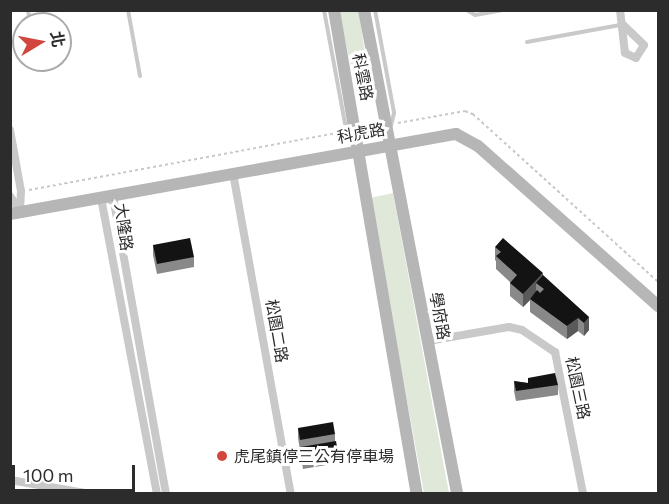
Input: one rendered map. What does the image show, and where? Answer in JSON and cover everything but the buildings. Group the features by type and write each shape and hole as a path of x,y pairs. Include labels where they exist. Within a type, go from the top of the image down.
{"street":[{"name":"科雲路","path":"334,10 357,151"},
{"name":"科雲路","path":"364,10 390,145"},
{"path":"620,10 623,25"},
{"path":"10,130 21,191 15,213"},
{"name":"科虎路","path":"15,213 449,134 466,138 658,306"},
{"name":"學府路","path":"390,145 457,494"},
{"path":"357,151 417,494"},
{"name":"松園二路","path":"233,173 291,494"},
{"path":"10,196 15,213"},
{"name":"大隆路","path":"157,494 102,202 105,196 114,202 166,494"},
{"name":"松園三路","path":"428,341 509,327 522,330 555,352 583,494"},
{"path":"10,480 91,494"}],"lane":[{"path":"128,10 140,76"},
{"path":"324,10 345,123 357,151"},
{"path":"375,10 394,112 390,145"},
{"path":"467,10 475,15 503,10"},
{"path":"527,42 623,25"}],"shaded area":[{"path":"339,11 359,11 371,97 358,100"},
{"path":"393,193 449,493 424,493 370,198"}],"place":[{"name":"虎尾鎮停三公有停車場","path":"222,456"}]}
